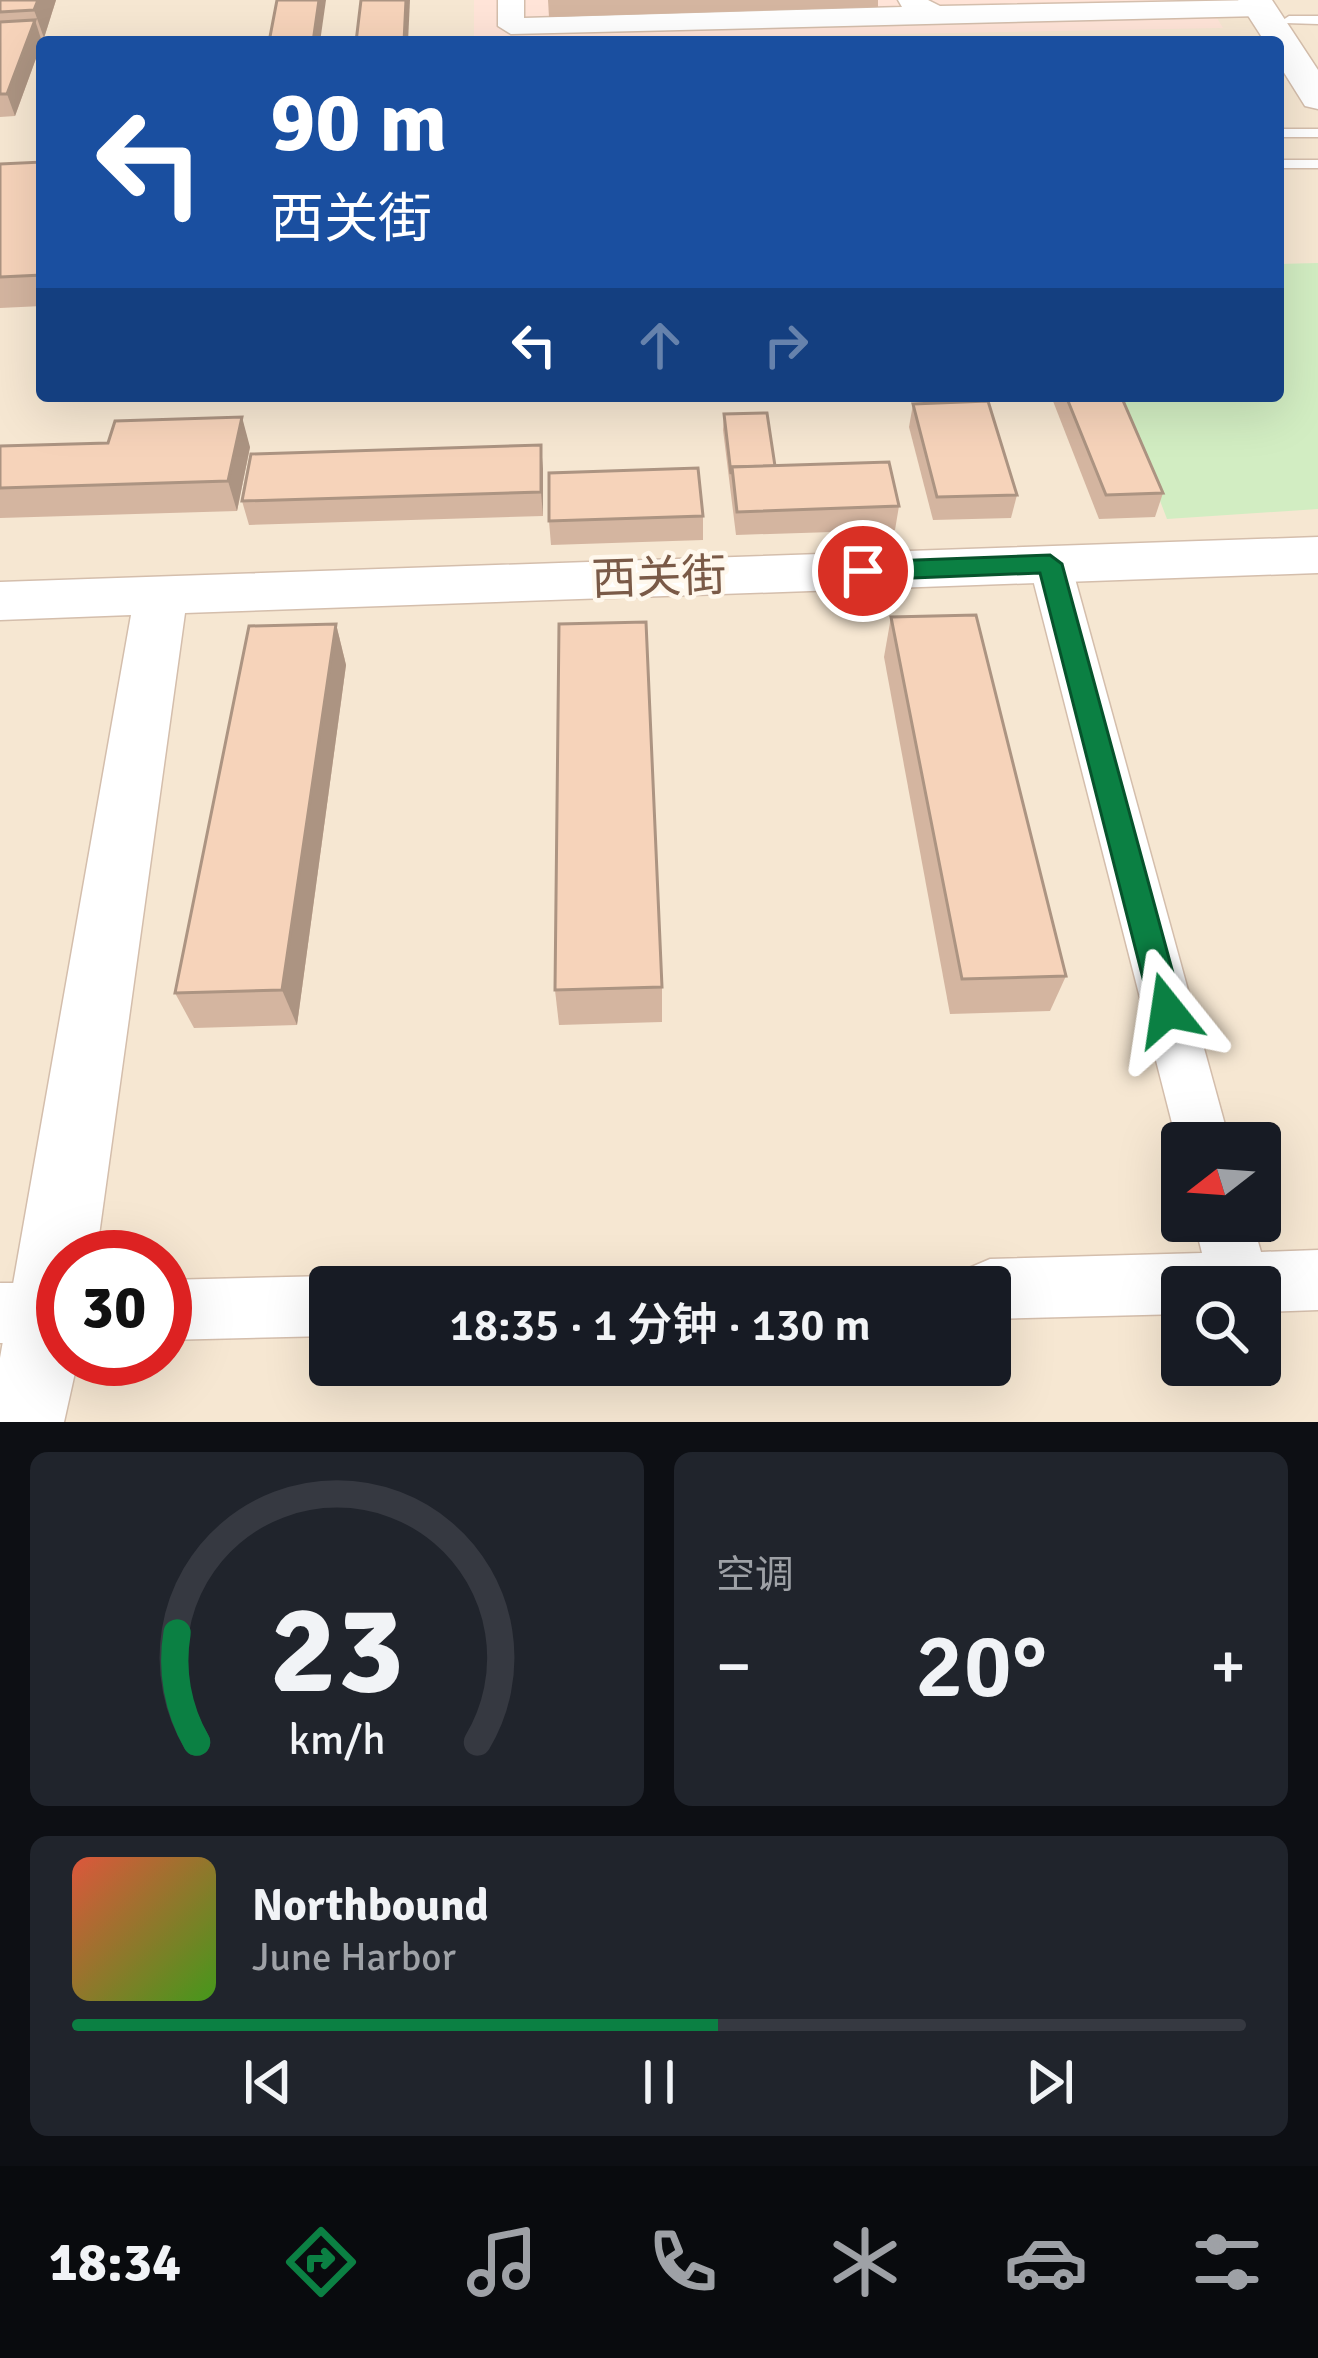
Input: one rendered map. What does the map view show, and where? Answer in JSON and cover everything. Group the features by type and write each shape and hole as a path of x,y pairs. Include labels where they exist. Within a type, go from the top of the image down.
{"street":[{"path":"511,0 511,26 1279,10"},
{"path":"907,0 934,14"},
{"path":"1279,10 1318,65"},
{"path":"1279,10 1318,98"},
{"name":"西关街","path":"0,601 1318,555"},
{"path":"1050,564 1196,1122"},
{"path":"52,1230 161,596"},
{"path":"1281,1281 1318,1280"},
{"path":"1011,1288 1161,1284"},
{"path":"192,1309 309,1307"},
{"path":"24,1422 36,1329"}],"lane":[{"path":"1284,134 1318,133"},
{"path":"1284,164 1318,164"}],"shaded area":[{"path":"0,0 1318,0 1318,1422 0,1422"},
{"path":"474,0 1206,0 1223,28 795,36 474,36"}],"green space":[{"path":"1318,263 1318,509 1167,519 1122,402 1284,402 1284,264"}],"building":[{"path":"0,0 38,0 34,10 0,12"},
{"path":"277,0 319,0 314,36 270,36"},
{"path":"361,0 406,0 404,36 357,36"},
{"path":"35,20 7,94 0,94 0,22"},
{"path":"36,162 36,275 0,277 0,164"},
{"path":"988,402 1017,495 937,497 913,404"},
{"path":"1068,402 1124,402 1163,493 1106,495"},
{"path":"767,413 775,466 732,467 731,474 724,414"},
{"path":"242,417 228,481 0,488 0,446 108,443 115,421"},
{"path":"541,445 541,492 242,501 251,454"},
{"path":"889,462 899,506 737,512 732,467"},
{"path":"698,468 703,516 549,521 549,473"},
{"path":"976,615 1066,976 962,979 891,617"},
{"path":"646,622 662,987 555,990 559,624"},
{"path":"336,624 282,990 175,993 249,626"}],"route":[{"path":"863,571 1050,564 1167,1010"}]}
